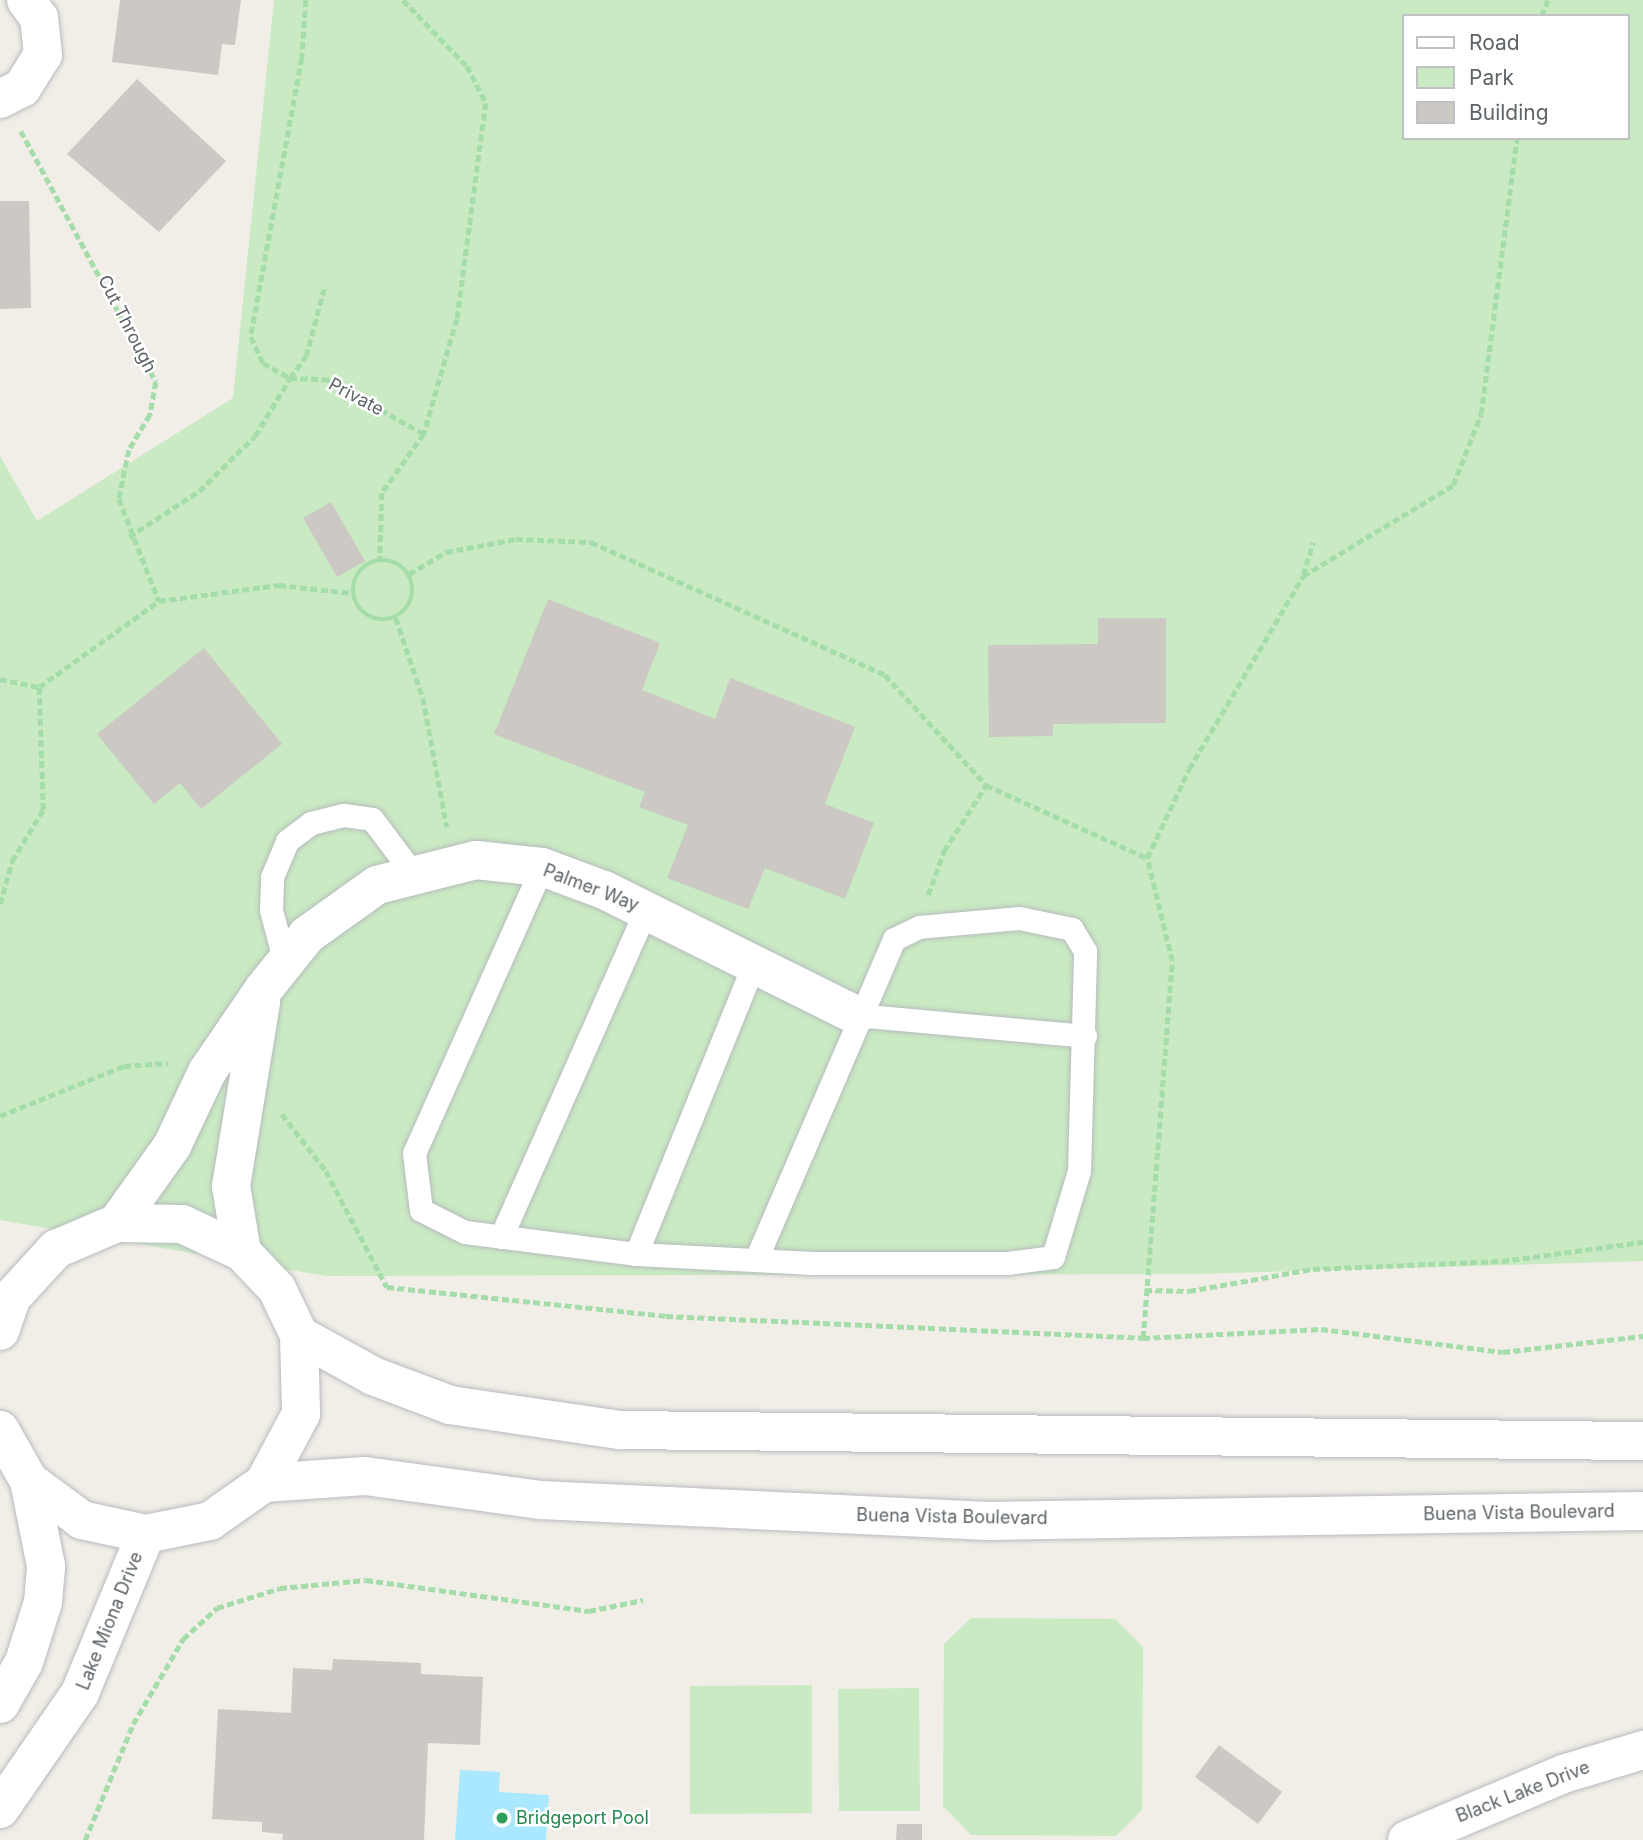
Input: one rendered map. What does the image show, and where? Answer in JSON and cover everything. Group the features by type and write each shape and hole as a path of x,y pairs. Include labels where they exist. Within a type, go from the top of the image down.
{"main road":[{"path":"3,98 29,81 43,55 39,18 26,0"},
{"name":"Palmer Way","path":"117,1223 172,1146 207,1072 274,977 307,935 377,885 476,860 542,867 646,910 856,1015"},
{"name":"Palmer Way","path":"242,1252 231,1186 274,977"},
{"path":"4,1307 56,1249 117,1223 182,1224 242,1252 277,1289 299,1335 301,1414 264,1483 210,1521 146,1534 82,1520 29,1481"},
{"path":"299,1335 373,1376 450,1405 620,1430 1643,1441"},
{"path":"0,1430 29,1481 46,1566 43,1602 24,1662 0,1704"},
{"name":"Buena Vista Boulevard","path":"264,1483 365,1476 541,1500 989,1521 1643,1511"},
{"name":"Lake Miona Drive","path":"0,1809 80,1693 146,1534"},
{"name":"Black Lake Drive","path":"1406,1840 1563,1774 1643,1750"}],"lane":[{"path":"274,977 272,877 288,841 311,823 344,816 372,819 432,871"},
{"path":"542,867 414,1153 421,1210 465,1232 636,1254 756,1260 1007,1263 1054,1257 1079,1171 1085,1036 1085,951 1072,929 1020,918 919,927 894,939 856,1015 756,1260"},
{"path":"501,1237 646,910"},
{"path":"636,1254 754,964"},
{"path":"856,1015 1085,1036"}],"path":[{"path":"290,378 263,363 251,337 302,58 306,0"},
{"path":"380,560 382,493 424,434 457,319 486,103 467,66 404,0"},
{"name":"Cut Through","path":"3,98 156,383 150,415 129,450 119,499 129,537 159,601"},
{"path":"1303,576 1452,485 1481,414 1517,140"},
{"path":"129,537 199,492 255,436 306,356 324,289"},
{"name":"Private","path":"290,378 326,379 424,434"},
{"path":"409,574 446,552 516,539 592,542 886,675 986,785 1147,858"},
{"path":"1143,1338 1172,961 1147,858 1189,769 1303,576 1313,543"},
{"path":"380,560 409,574"},
{"path":"380,560 356,575 353,593 368,616 396,618"},
{"path":"396,618 412,599 409,574"},
{"path":"0,679 39,687 159,601 279,586 353,593"},
{"path":"396,618 423,698 432,871"},
{"path":"0,904 12,862 43,810 39,687"},
{"path":"919,927 944,851 986,785"},
{"path":"1145,1290 1189,1292 1313,1269 1502,1261 1643,1242"},
{"path":"85,1840 133,1724 183,1639 218,1608 280,1588 366,1580 589,1611 643,1600"}],"green space":[{"path":"274,0 1643,0 1643,1261 1195,1274 326,1276 0,1220 0,456 37,521 233,398"},
{"path":"971,1618 1115,1619 1143,1647 1142,1810 1116,1836 971,1835 943,1806 944,1644"},
{"path":"812,1685 812,1813 690,1814 690,1686"},
{"path":"919,1688 920,1811 839,1811 838,1689"}],"water":[{"name":"Bridgeport Pool","path":"460,1770 500,1772 499,1792 549,1795 546,1840 455,1840"}],"building":[{"path":"120,0 241,0 235,45 222,44 218,75 112,62"},
{"path":"137,79 226,161 159,232 67,154"},
{"path":"0,201 29,201 31,308 0,309"},
{"path":"331,502 365,561 337,577 303,518"},
{"path":"548,599 660,643 642,690 715,719 730,678 855,727 825,804 874,823 845,899 765,868 748,909 667,878 688,825 639,807 645,792 494,734"},
{"path":"1098,618 1166,618 1166,723 1053,724 1053,736 989,737 988,645 1098,644"},
{"path":"204,648 282,744 201,809 180,783 154,804 97,734"},
{"path":"333,1659 421,1663 421,1674 483,1677 480,1745 428,1743 424,1840 282,1840 283,1834 262,1832 262,1822 212,1819 218,1709 291,1713 293,1668 332,1670"},
{"path":"1219,1745 1282,1792 1258,1824 1195,1777"},
{"path":"897,1824 922,1824 922,1840 896,1840"}],"place":[{"name":"Bridgeport Pool","path":"502,1818"}]}
